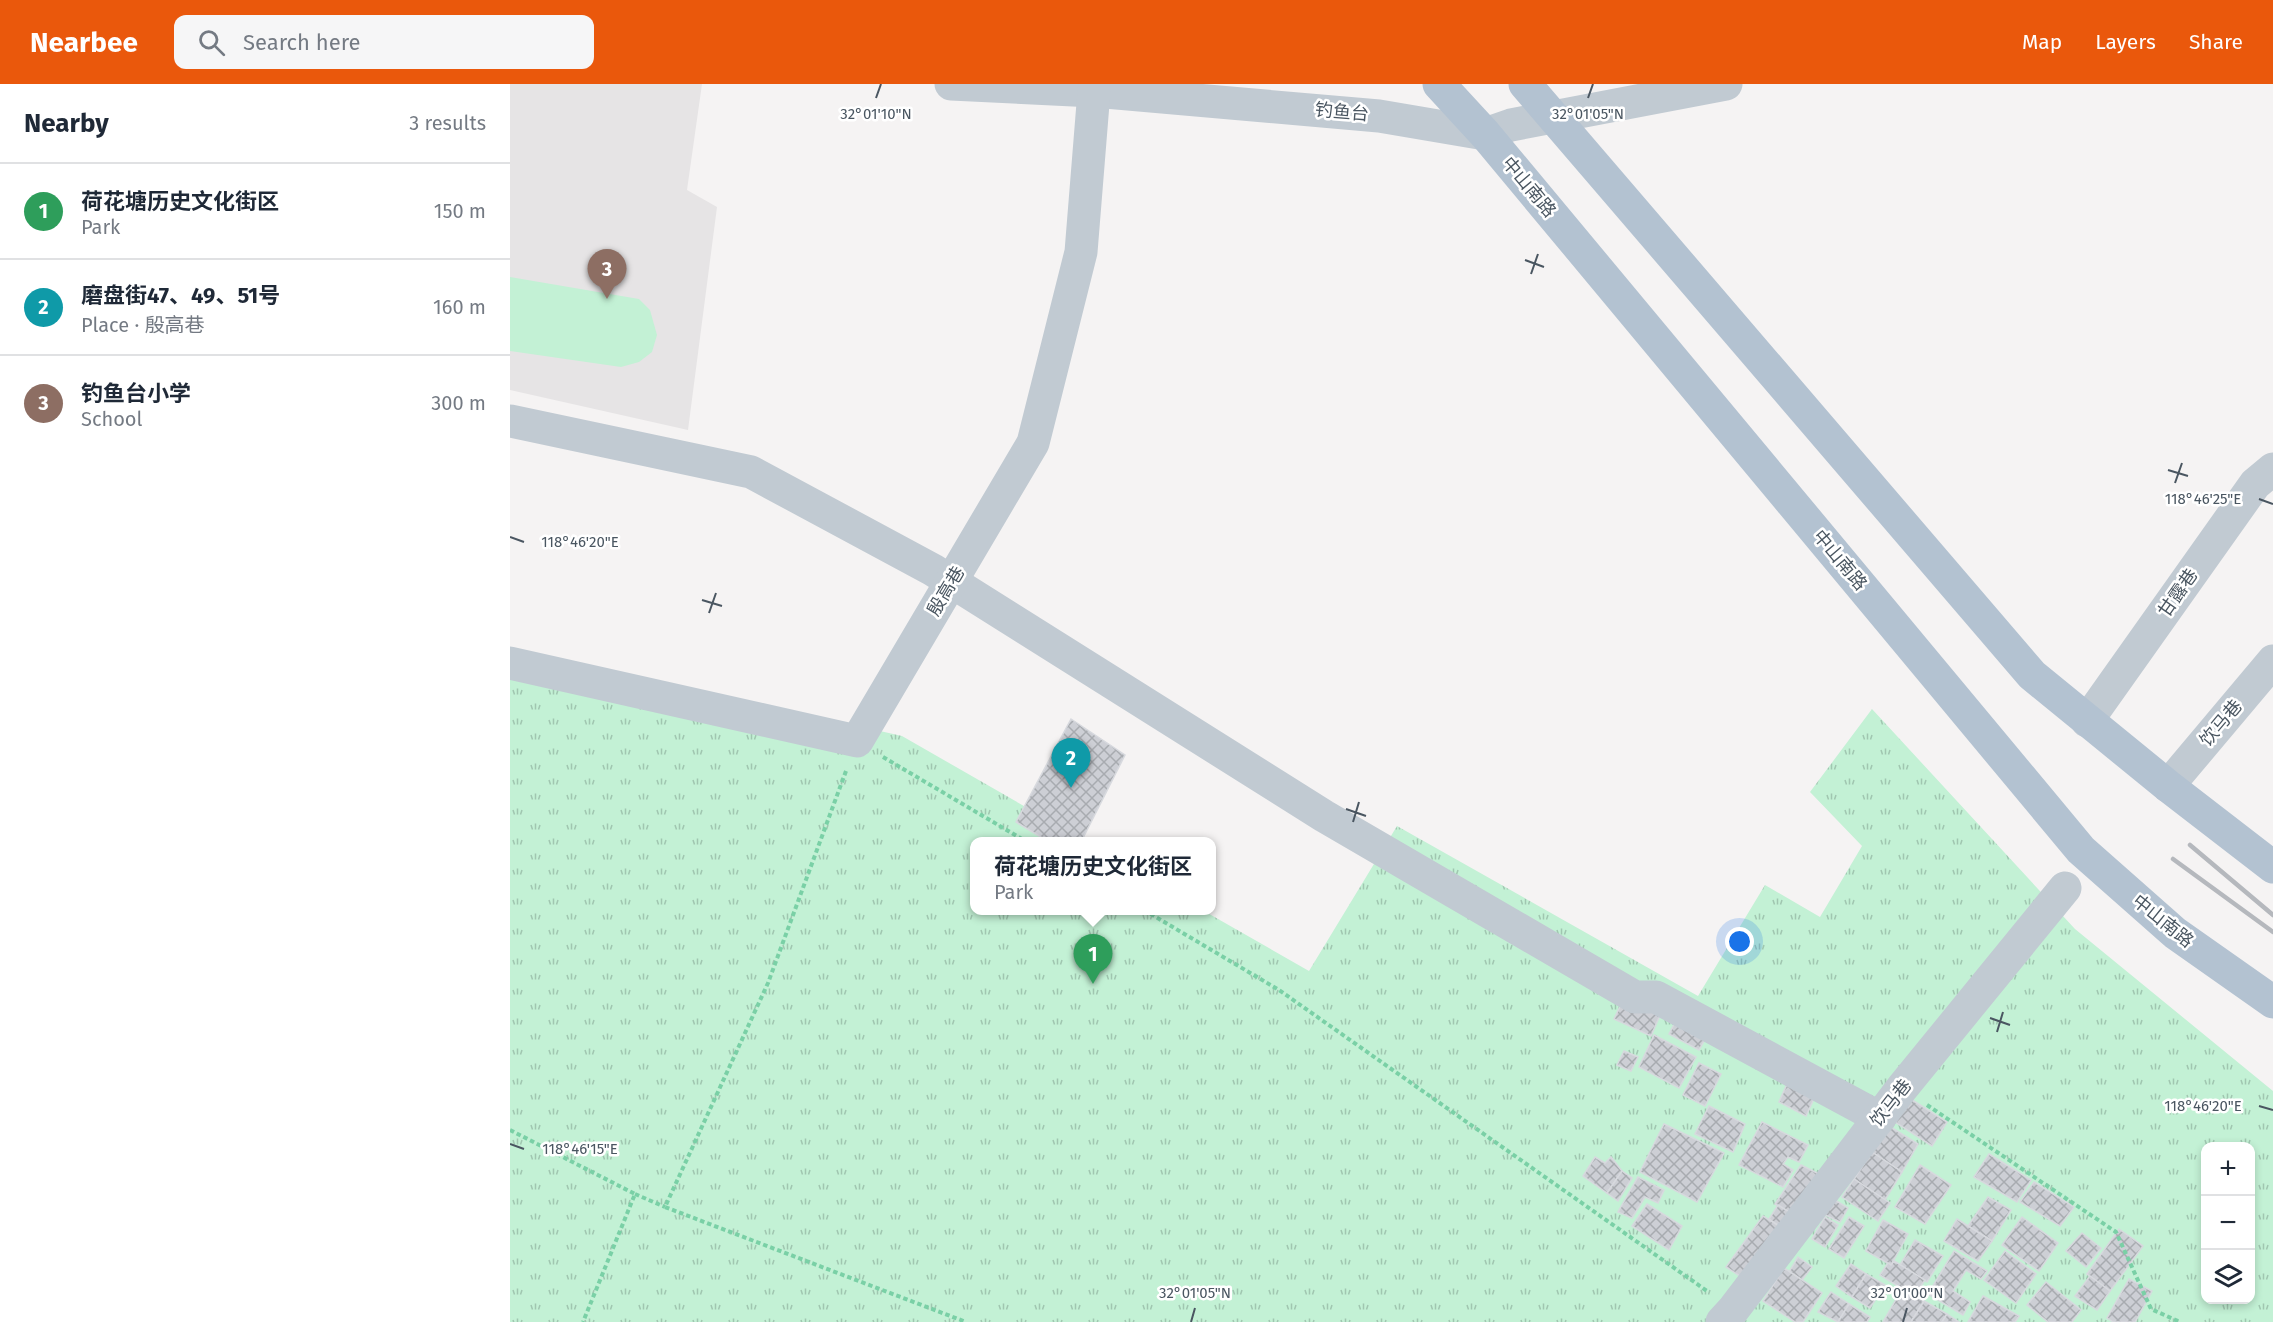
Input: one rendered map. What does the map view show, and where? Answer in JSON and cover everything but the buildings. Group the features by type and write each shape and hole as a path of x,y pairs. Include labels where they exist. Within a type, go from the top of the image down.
{"main road":[{"name":"中山南路","path":"1439,84 1485,134 2081,850 2175,933 2273,1002"}],"street":[{"name":"钓鱼台","path":"951,84 1094,91 1379,116 1485,134 1511,125 1726,84"},
{"path":"1525,84 2032,675 2168,786 2273,867"},
{"name":"殷高巷","path":"857,741 1033,443 1081,252 1094,91"},
{"path":"510,421 751,472 951,581 1324,816 1635,997 1656,997 1880,1118"},
{"name":"甘露巷","path":"2087,721 2255,484 2273,469"},
{"name":"饮马巷","path":"2168,786 2273,661"},
{"path":"510,663 857,741"},
{"name":"饮马巷","path":"1728,1316 1902,1088 2065,888"}],"path":[{"path":"666,1207 768,983 857,741 1019,837"},
{"path":"1152,915 1279,990 1728,1316"},
{"path":"1902,1088 2116,1232 2151,1309 2180,1322"},
{"path":"510,1130 635,1194 966,1322"},
{"path":"583,1322 635,1194"}],"shaded area":[{"path":"510,84 702,84 687,190 717,207 688,430 510,390"}],"green space":[{"path":"510,277 639,299 650,310 657,335 652,352 639,362 621,367 510,351"},
{"path":"510,647 902,736 1078,837 970,837 970,915 1211,915 1309,971 1397,826 1698,996 1765,885 1820,917 1862,846 1810,792 1872,709 2075,929 2273,1091 2273,1322 510,1322"}],"railway":[{"path":"2190,845 2273,915"},
{"path":"2173,859 2273,932"}],"place":[{"name":"钓鱼台小学","path":"607,299"},
{"name":"磨盘街47、49、51号","path":"1071,788"},
{"name":"荷花塘历史文化街区","path":"1093,984"}]}
